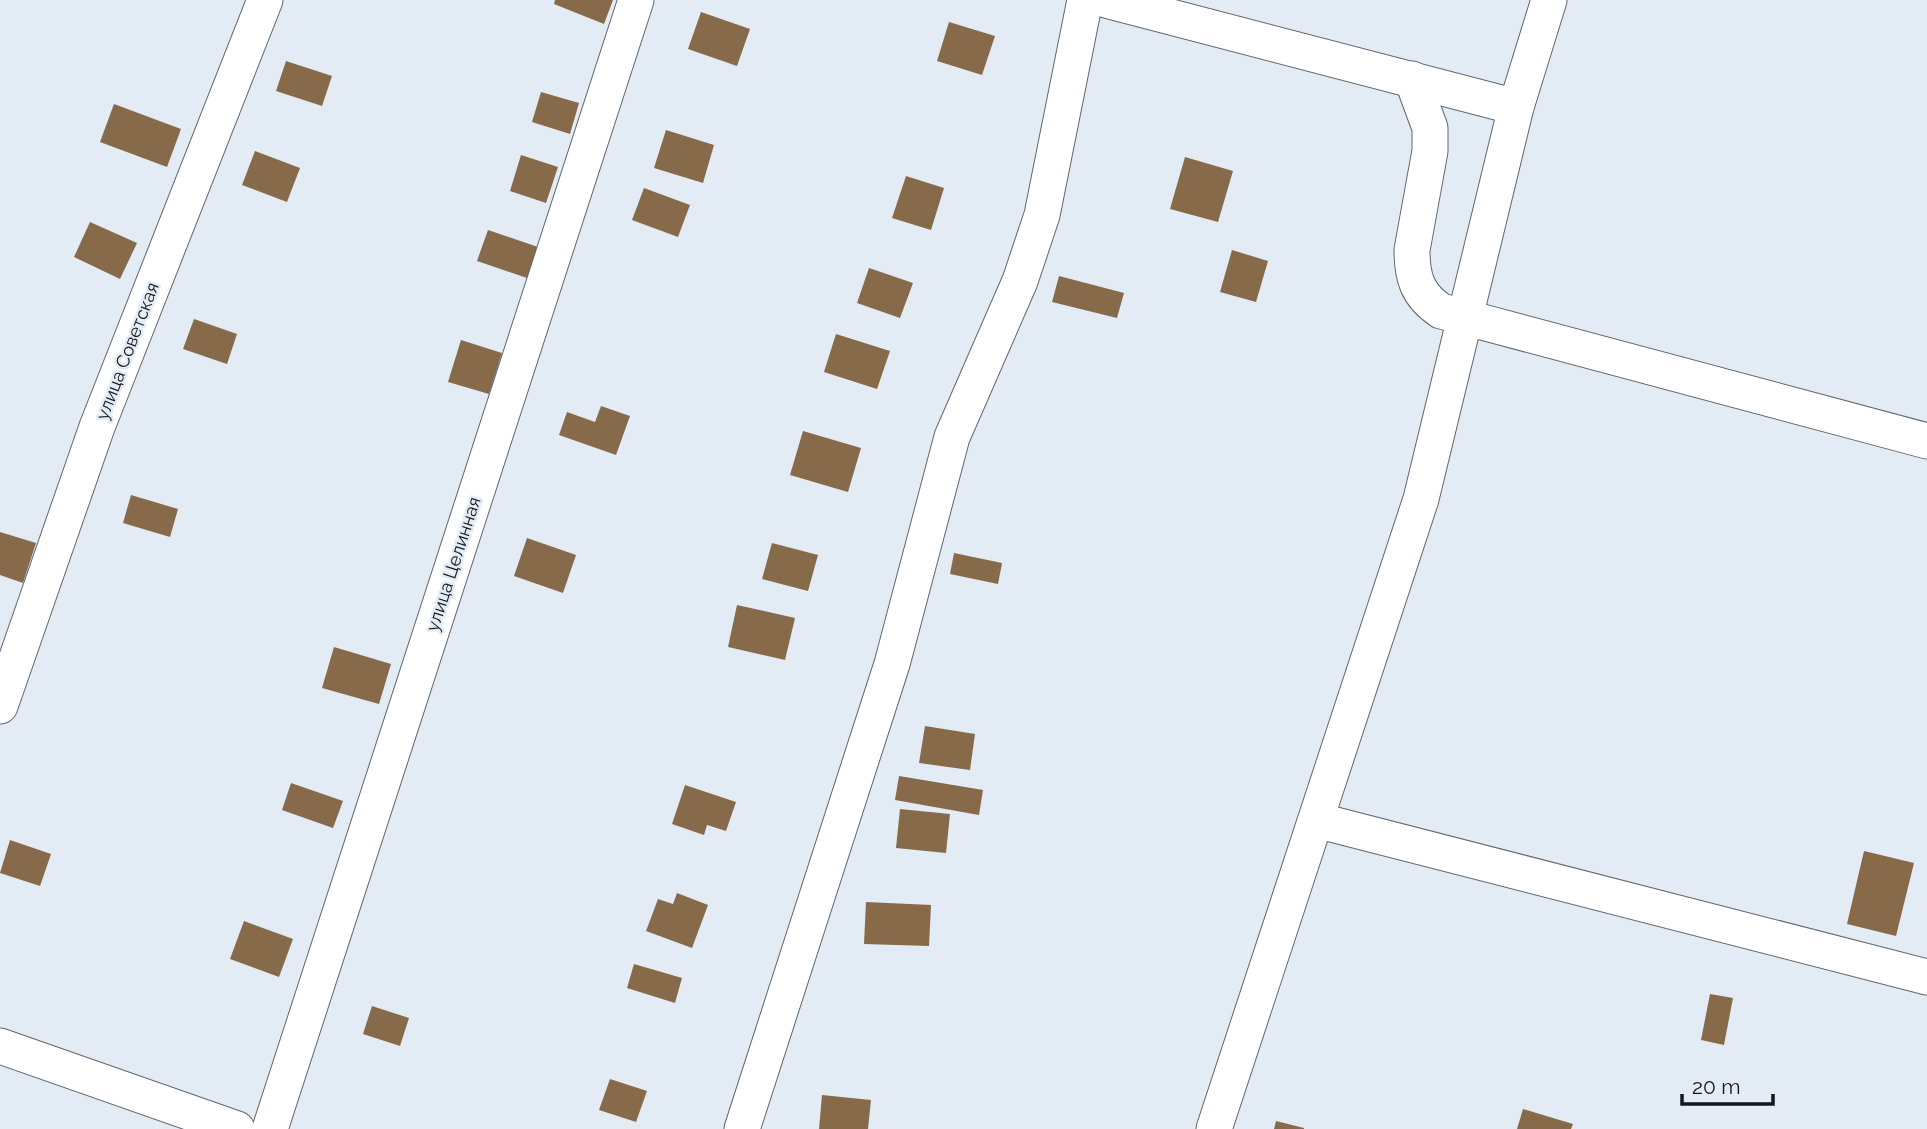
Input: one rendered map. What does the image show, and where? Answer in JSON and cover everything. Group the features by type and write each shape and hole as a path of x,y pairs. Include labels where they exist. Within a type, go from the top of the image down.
{"street":[{"name":"улица Советская","path":"3,688 97,427 265,0"},
{"name":"улица Целинная","path":"270,1129 636,0"},
{"path":"742,1129 892,664 953,437 1020,281 1042,215 1085,0"},
{"path":"1106,0 1516,107"},
{"path":"1214,1129 1421,499 1516,107 1549,0"},
{"path":"1412,79 1430,128 1430,151 1412,250 1415,278 1426,301 1441,311 1465,318 1927,441"},
{"path":"1316,820 1927,977"},
{"path":"0,1046 237,1129"}],"building":[{"path":"555,0 613,0 604,24 554,4"},
{"path":"701,12 750,29 737,66 688,49"},
{"path":"949,22 995,36 982,75 937,61"},
{"path":"286,61 332,76 322,106 276,91"},
{"path":"541,92 579,103 570,134 532,122"},
{"path":"114,104 181,129 167,167 100,142"},
{"path":"666,130 714,145 703,183 654,168"},
{"path":"255,151 300,168 287,202 242,185"},
{"path":"521,155 558,167 546,203 510,191"},
{"path":"1185,157 1233,171 1218,222 1170,209"},
{"path":"906,176 944,188 931,230 892,218"},
{"path":"644,188 690,205 678,237 632,220"},
{"path":"90,222 137,243 120,279 74,257"},
{"path":"488,230 538,247 527,278 477,261"},
{"path":"1232,250 1268,261 1256,302 1220,292"},
{"path":"869,268 913,283 900,318 857,303"},
{"path":"1059,276 1124,293 1117,318 1052,302"},
{"path":"194,319 237,334 227,364 183,349"},
{"path":"836,334 890,351 877,389 824,372"},
{"path":"461,340 502,353 489,394 448,382"},
{"path":"601,406 630,416 616,455 559,435 567,412 595,422"},
{"path":"803,431 861,448 848,492 790,475"},
{"path":"131,495 178,509 170,537 123,523"},
{"path":"0,532 36,543 23,583 0,575"},
{"path":"527,538 576,555 563,593 514,576"},
{"path":"772,543 818,555 808,591 762,579"},
{"path":"954,553 1002,563 998,584 950,574"},
{"path":"737,605 795,618 785,660 728,647"},
{"path":"334,647 391,664 379,704 322,688"},
{"path":"925,726 975,734 970,770 919,763"},
{"path":"899,776 983,790 979,815 895,800"},
{"path":"291,783 343,801 333,828 282,810"},
{"path":"685,785 736,802 726,831 707,825 704,835 672,824"},
{"path":"900,809 950,814 946,853 896,848"},
{"path":"10,840 51,854 40,886 0,873"},
{"path":"1864,851 1914,863 1896,936 1847,924"},
{"path":"677,893 708,905 692,948 646,931 658,899 673,904"},
{"path":"866,902 931,905 929,946 864,944"},
{"path":"244,921 293,939 279,977 230,959"},
{"path":"634,964 682,978 675,1003 627,988"},
{"path":"1710,994 1733,998 1724,1045 1701,1040"},
{"path":"372,1006 409,1018 400,1046 363,1034"},
{"path":"610,1079 647,1091 636,1122 599,1110"},
{"path":"822,1095 871,1100 868,1129 819,1129"},
{"path":"1523,1109 1573,1124 1571,1129 1517,1129"},
{"path":"1276,1121 1304,1128 1304,1129 1274,1129"}]}
